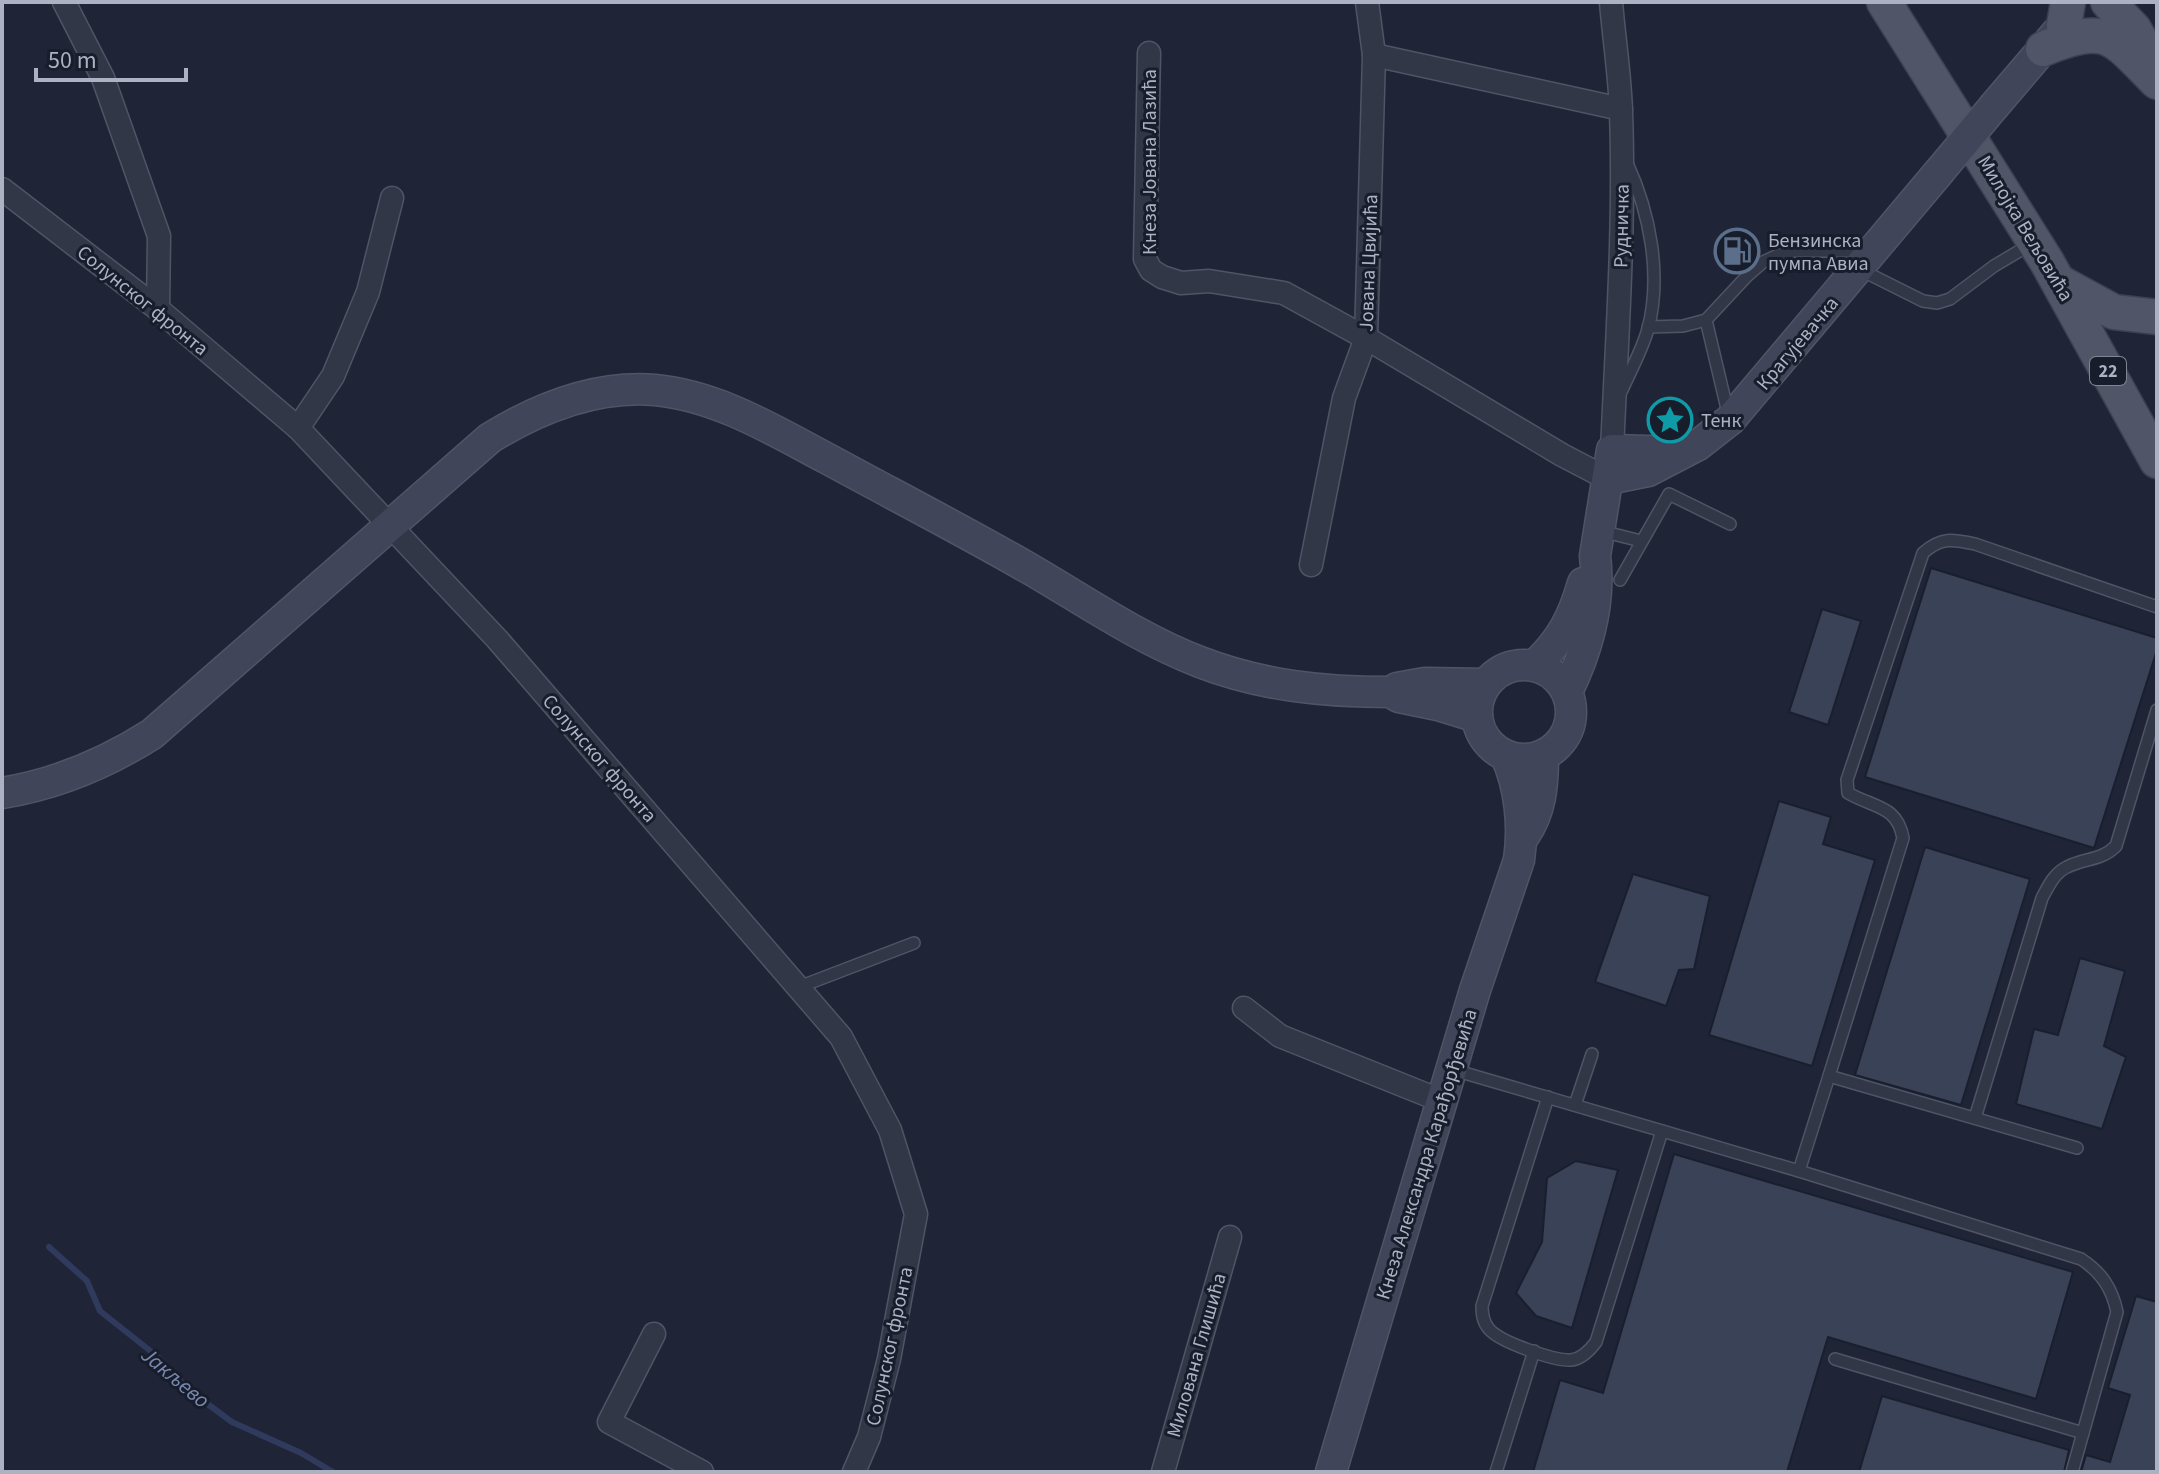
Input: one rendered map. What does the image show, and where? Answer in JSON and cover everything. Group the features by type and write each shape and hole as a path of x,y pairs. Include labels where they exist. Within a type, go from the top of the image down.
{"main road":[{"name":"Милојка Вељовића","path":"1884,2 2035,241 2157,461"},
{"path":"2108,2 2131,16 2157,72"},
{"path":"2065,19 2079,36 2101,35 2120,44 2157,82"},
{"name":"Крагујевачка","path":"1610,464 1686,452 1730,420 1867,260 2065,19"},
{"path":"2059,282 2114,312 2157,317"},
{"path":"2,793 28,789 74,775 152,734 490,438 553,405 620,390 653,390 687,395 755,420 990,546 1147,637 1227,672 1289,687 1390,692 1477,717"},
{"path":"1567,692 1580,665 1591,629 1598,544 1610,464"},
{"path":"1534,666 1570,623 1598,544"},
{"path":"1534,666 1559,679 1571,706 1571,721 1566,735 1556,746 1543,755 1518,759 1506,756 1486,740 1477,717 1477,705 1486,684 1495,675 1507,668 1534,666"},
{"path":"1390,692 1401,686 1425,683 1486,684"},
{"name":"Кнеза Александра Карађорђевића","path":"1522,838 1534,821 1542,793 1543,755"},
{"name":"Кнеза Александра Карађорђевића","path":"1331,1472 1475,990 1519,860 1522,838 1518,785 1506,756"}],"street":[{"path":"64,2 103,78 159,236 158,309"},
{"name":"Јована Цвијића","path":"1311,565 1344,398 1366,338 1374,55 1367,2"},
{"name":"Рудничка","path":"1610,464 1621,297 1622,150 1611,2"},
{"name":"Кнеза Јована Лазића","path":"1149,53 1145,259 1151,270 1181,283 1209,281 1284,293 1366,338"},
{"path":"1374,55 1621,109"},
{"name":"Солунског фронта","path":"2,189 158,309 298,428 497,639 841,1037 890,1130 916,1214 889,1359 869,1437 854,1472"},
{"path":"298,428 333,376 368,292 392,198"},
{"path":"1366,338 1549,448 1610,464"},
{"path":"1244,1008 1280,1036 1442,1101"},
{"name":"Милована Глишића","path":"1163,1472 1230,1237"},
{"path":"654,1334 609,1422 702,1472"}],"lane":[{"path":"1614,407 1648,327 1653,290 1651,244 1641,201 1622,150"},
{"path":"1648,327 1683,326 1706,320 1747,276 1763,262 1778,255 1807,251 1867,260 1923,301 1937,303 1950,299 1994,266 2035,241"},
{"path":"1706,320 1730,420"},
{"path":"1620,580 1669,494 1730,524"},
{"path":"1799,1171 1903,838 1901,826 1891,812 1848,793 1847,780 1923,553 1936,541 1951,539 1975,544 2157,607"},
{"path":"1598,544 1641,541"},
{"path":"1975,1118 2042,898 2053,878 2065,867 2106,856 2116,846 2157,710"},
{"path":"799,987 914,943"},
{"path":"1575,1105 1592,1054"},
{"path":"1451,1070 2068,1253 2093,1267 2110,1289 2117,1312 2072,1472"},
{"path":"1829,1076 2077,1148"},
{"path":"1548,1097 1482,1306 1484,1323 1489,1330 1534,1351 1570,1360 1582,1356 1596,1342 1662,1131"},
{"path":"1496,1472 1534,1351"},
{"path":"1835,1359 2083,1433"}],"building":[{"path":"1931,568 2157,638 2157,650 2094,848 1865,777"},
{"path":"1822,609 1861,621 1828,725 1789,712"},
{"path":"1779,801 1831,817 1823,844 1875,860 1812,1066 1709,1035"},
{"path":"1925,847 2030,879 1961,1105 1855,1075"},
{"path":"1633,874 1710,896 1694,969 1679,970 1666,1006 1595,982"},
{"path":"2080,958 2125,971 2104,1046 2126,1057 2102,1129 2016,1104 2034,1029 2058,1035"},
{"path":"1674,1154 2073,1272 2036,1399 1828,1337 1787,1472 1533,1472 1560,1380 1603,1393"},
{"path":"1576,1161 1618,1170 1572,1328 1536,1316 1516,1293 1542,1242 1547,1178"},
{"path":"2136,1296 2157,1302 2157,1472 2081,1472 2086,1455 2110,1462 2130,1395 2108,1388"},
{"path":"1882,1396 2069,1450 2064,1472 1859,1472"}],"waterway":[{"name":"Јакљево","path":"49,1247 87,1281 100,1311 158,1357 190,1391 232,1422 301,1453 333,1472"}],"place":[{"name":"Бензинска пумпа Авиа","path":"1737,251"},
{"name":"Тенк","path":"1670,420"}]}
